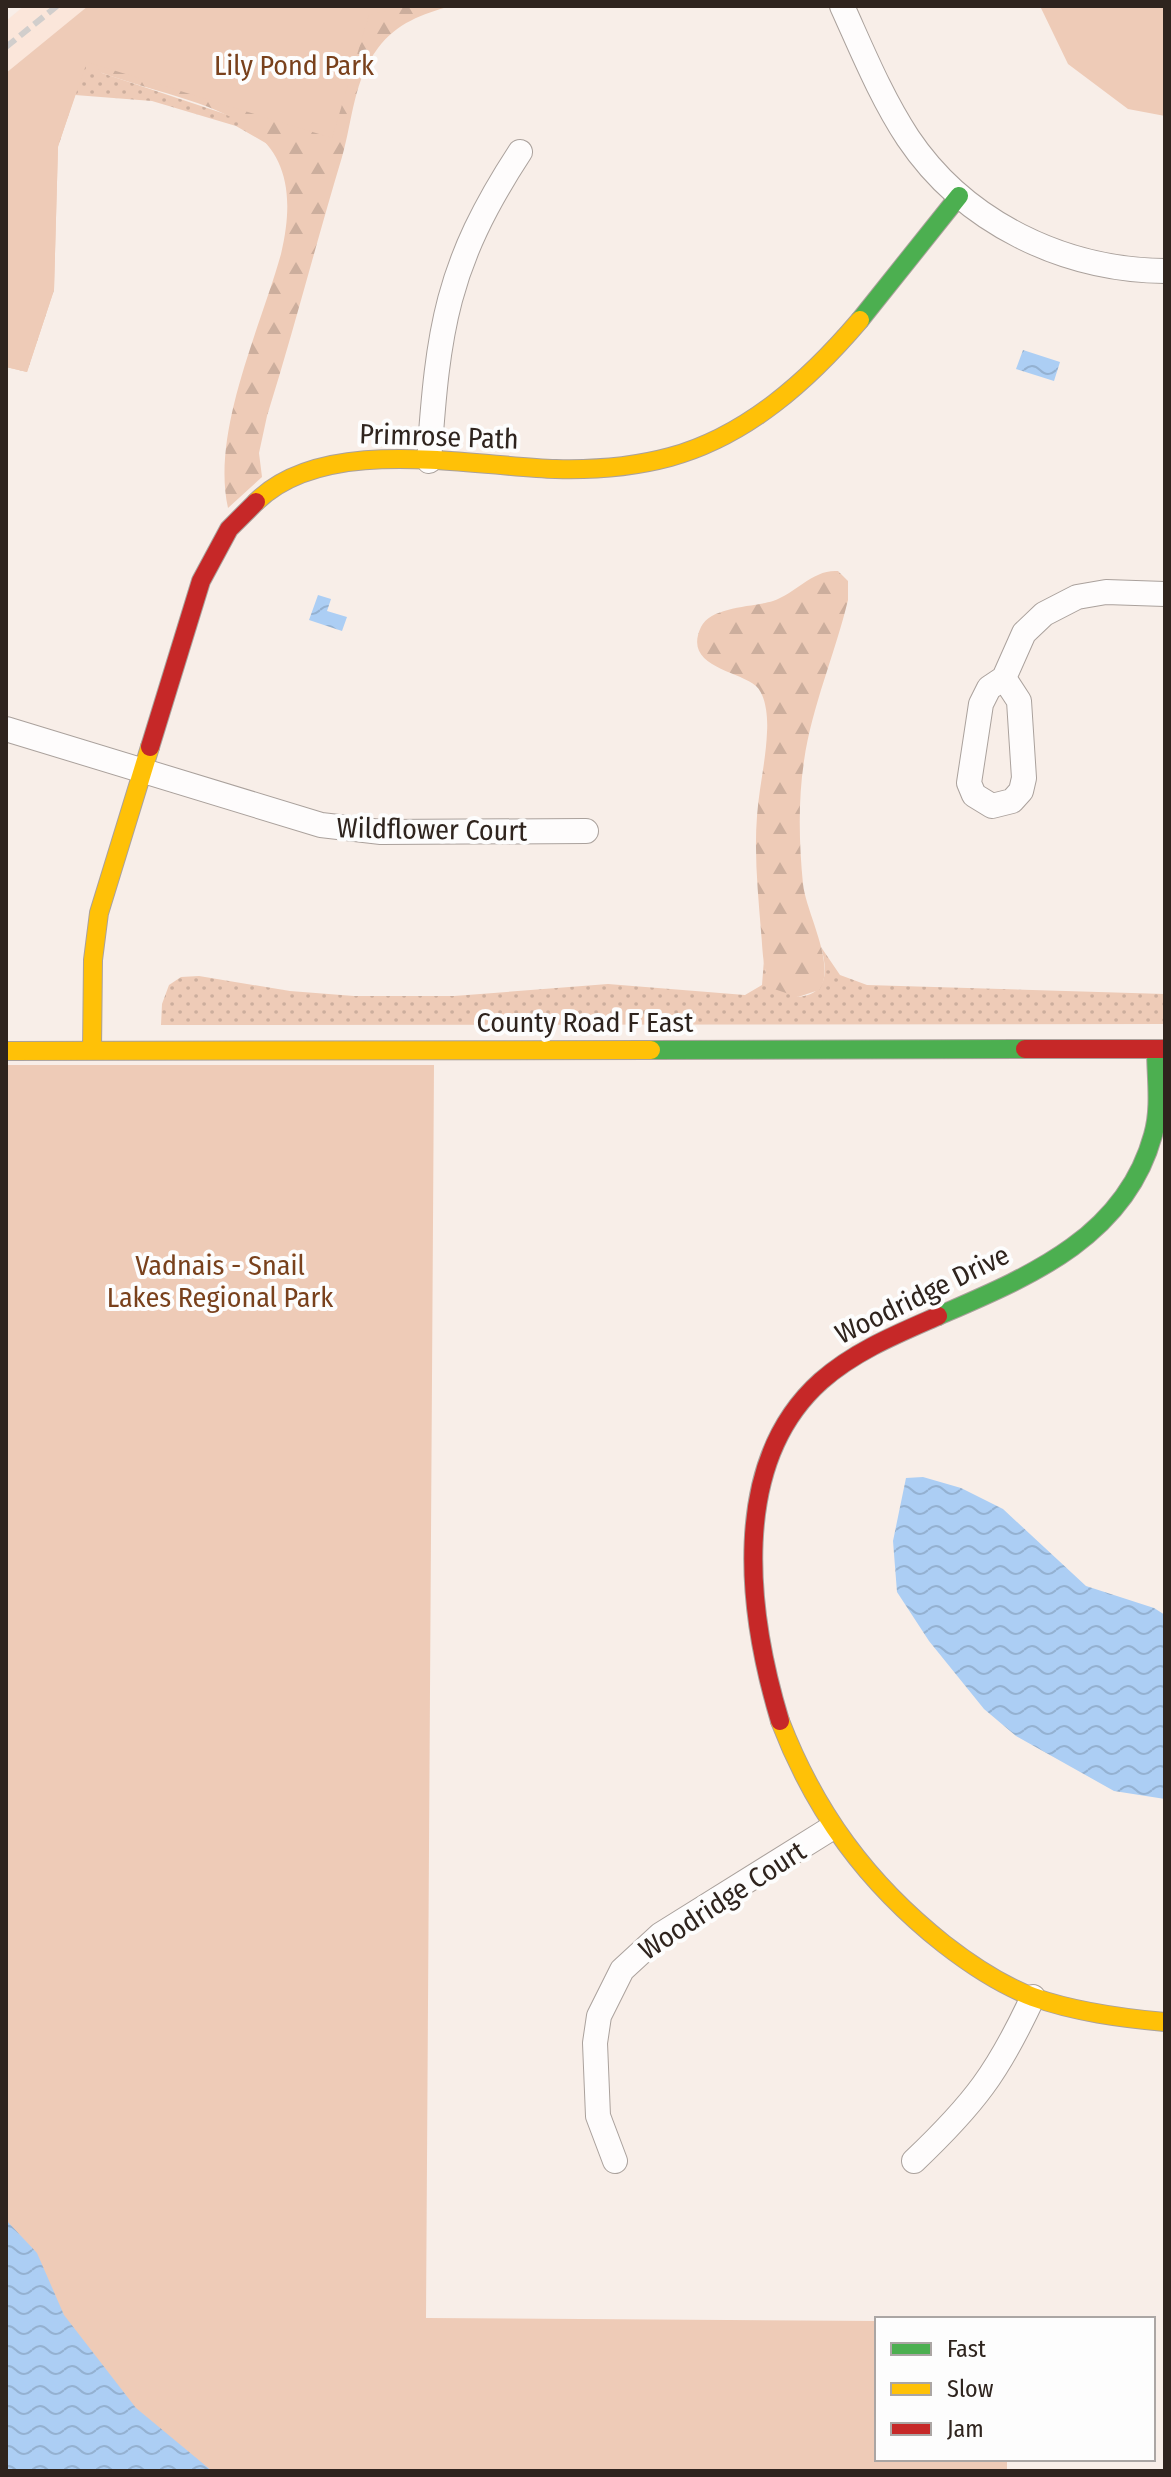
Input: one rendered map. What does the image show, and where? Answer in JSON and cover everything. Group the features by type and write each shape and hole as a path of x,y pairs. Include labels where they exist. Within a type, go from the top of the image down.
{"street":[{"path":"842,6 900,125 920,154 959,196 999,224 1055,252 1110,267 1165,271"},
{"path":"429,461 438,347 451,288 479,218 520,152"},
{"name":"Primrose Path","path":"92,1051 95,935 108,877 198,590 213,554 236,522 272,491 323,465 371,458 550,469 609,468 660,460 723,436 771,408 808,378 959,196"},
{"path":"1004,678 1019,701 1024,778 1021,791 1012,801 992,806 974,795 969,769 984,695 1004,678 1024,633 1059,604 1096,593 1165,594"},
{"name":"Wildflower Court","path":"6,729 301,821 352,830 586,831"},
{"name":"County Road F East","path":"6,1051 1160,1049"},
{"name":"Woodridge Drive","path":"1160,1049 1157,1099 1147,1158 1135,1186 1108,1222 1076,1249 1053,1262 843,1362 798,1405 771,1454 760,1495 755,1547 762,1651 791,1752 830,1829 892,1902 932,1936 975,1966 1033,1997 1088,2011 1165,2022"},
{"name":"Woodridge Court","path":"615,2161 598,2116 595,2043 599,2016 622,1970 660,1935 830,1829"},
{"path":"914,2161 980,2094 1000,2066 1033,1997"}],"shaded area":[{"path":"24,6 88,6 6,73 6,21"}],"green space":[{"name":"Lily Pond Park","path":"88,6 408,6 369,15 332,138 87,62 58,146 54,290 27,372 6,367 6,73"},
{"path":"147,6 451,6 420,16 393,32 378,48 363,74 267,416 259,453 262,477 228,508 226,447 232,414 281,254 287,207 282,171 266,144 243,124 213,109 102,73 86,59"},
{"path":"1040,6 1165,6 1165,116 1128,109 1068,64"},
{"path":"89,51 102,73 234,117 249,125 269,145 236,126 152,101 75,95 58,147 54,290 27,372 6,367 47,132"},
{"path":"838,571 848,581 848,600 808,741 800,807 803,884 823,954 824,980 819,990 798,997 774,989 767,976 763,954 756,845 767,732 764,701 756,686 705,659 699,651 697,640 701,627 714,615 773,601 821,574"},
{"path":"821,947 840,975 867,985 1165,994 1165,1024 161,1025 162,1004 169,985 181,977 199,976 290,991 354,996 454,996 608,984 745,995 762,985 764,959 766,973 798,997 815,991 823,980 825,965"},
{"name":"Vadnais - Snail Lakes Regional Park","path":"6,1065 434,1065 426,2318 875,2321 875,2461 1007,2461 1007,2471 6,2471"}],"water":[{"path":"1023,350 1060,362 1054,381 1016,369"},
{"path":"318,595 331,599 327,611 347,617 342,631 309,620"},
{"path":"923,1477 961,1488 1003,1509 1086,1586 1154,1608 1165,1615 1165,1799 1114,1791 1016,1736 984,1709 929,1641 897,1592 893,1541 906,1478"},
{"path":"6,2220 37,2253 64,2315 136,2408 212,2471 6,2471"}],"railway":[{"path":"6,47 57,6"}],"traffic: fast":[{"path":"860,320 959,196"},
{"path":"651,1050 1025,1049"},
{"path":"938,1316 1006,1286 1069,1250 1120,1201 1139,1171 1153,1135 1157,1103 1156,1049"}],"traffic: slow":[{"path":"256,502 285,481 319,468 358,461 440,460 570,469 628,465 670,457 725,435 775,403 820,364 860,320"},
{"path":"92,1051 93,960 99,913 150,747"},
{"path":"6,1051 651,1050"},
{"path":"780,1721 810,1786 846,1844 891,1896 944,1944 987,1974 1033,1997 1098,2014 1165,2022"}],"traffic: jam":[{"path":"150,747 201,581 229,529 256,502"},
{"path":"1025,1049 1165,1049"},
{"path":"780,1721 760,1635 754,1589 754,1542 759,1497 771,1454 791,1415 834,1370 862,1352 938,1316"}]}
